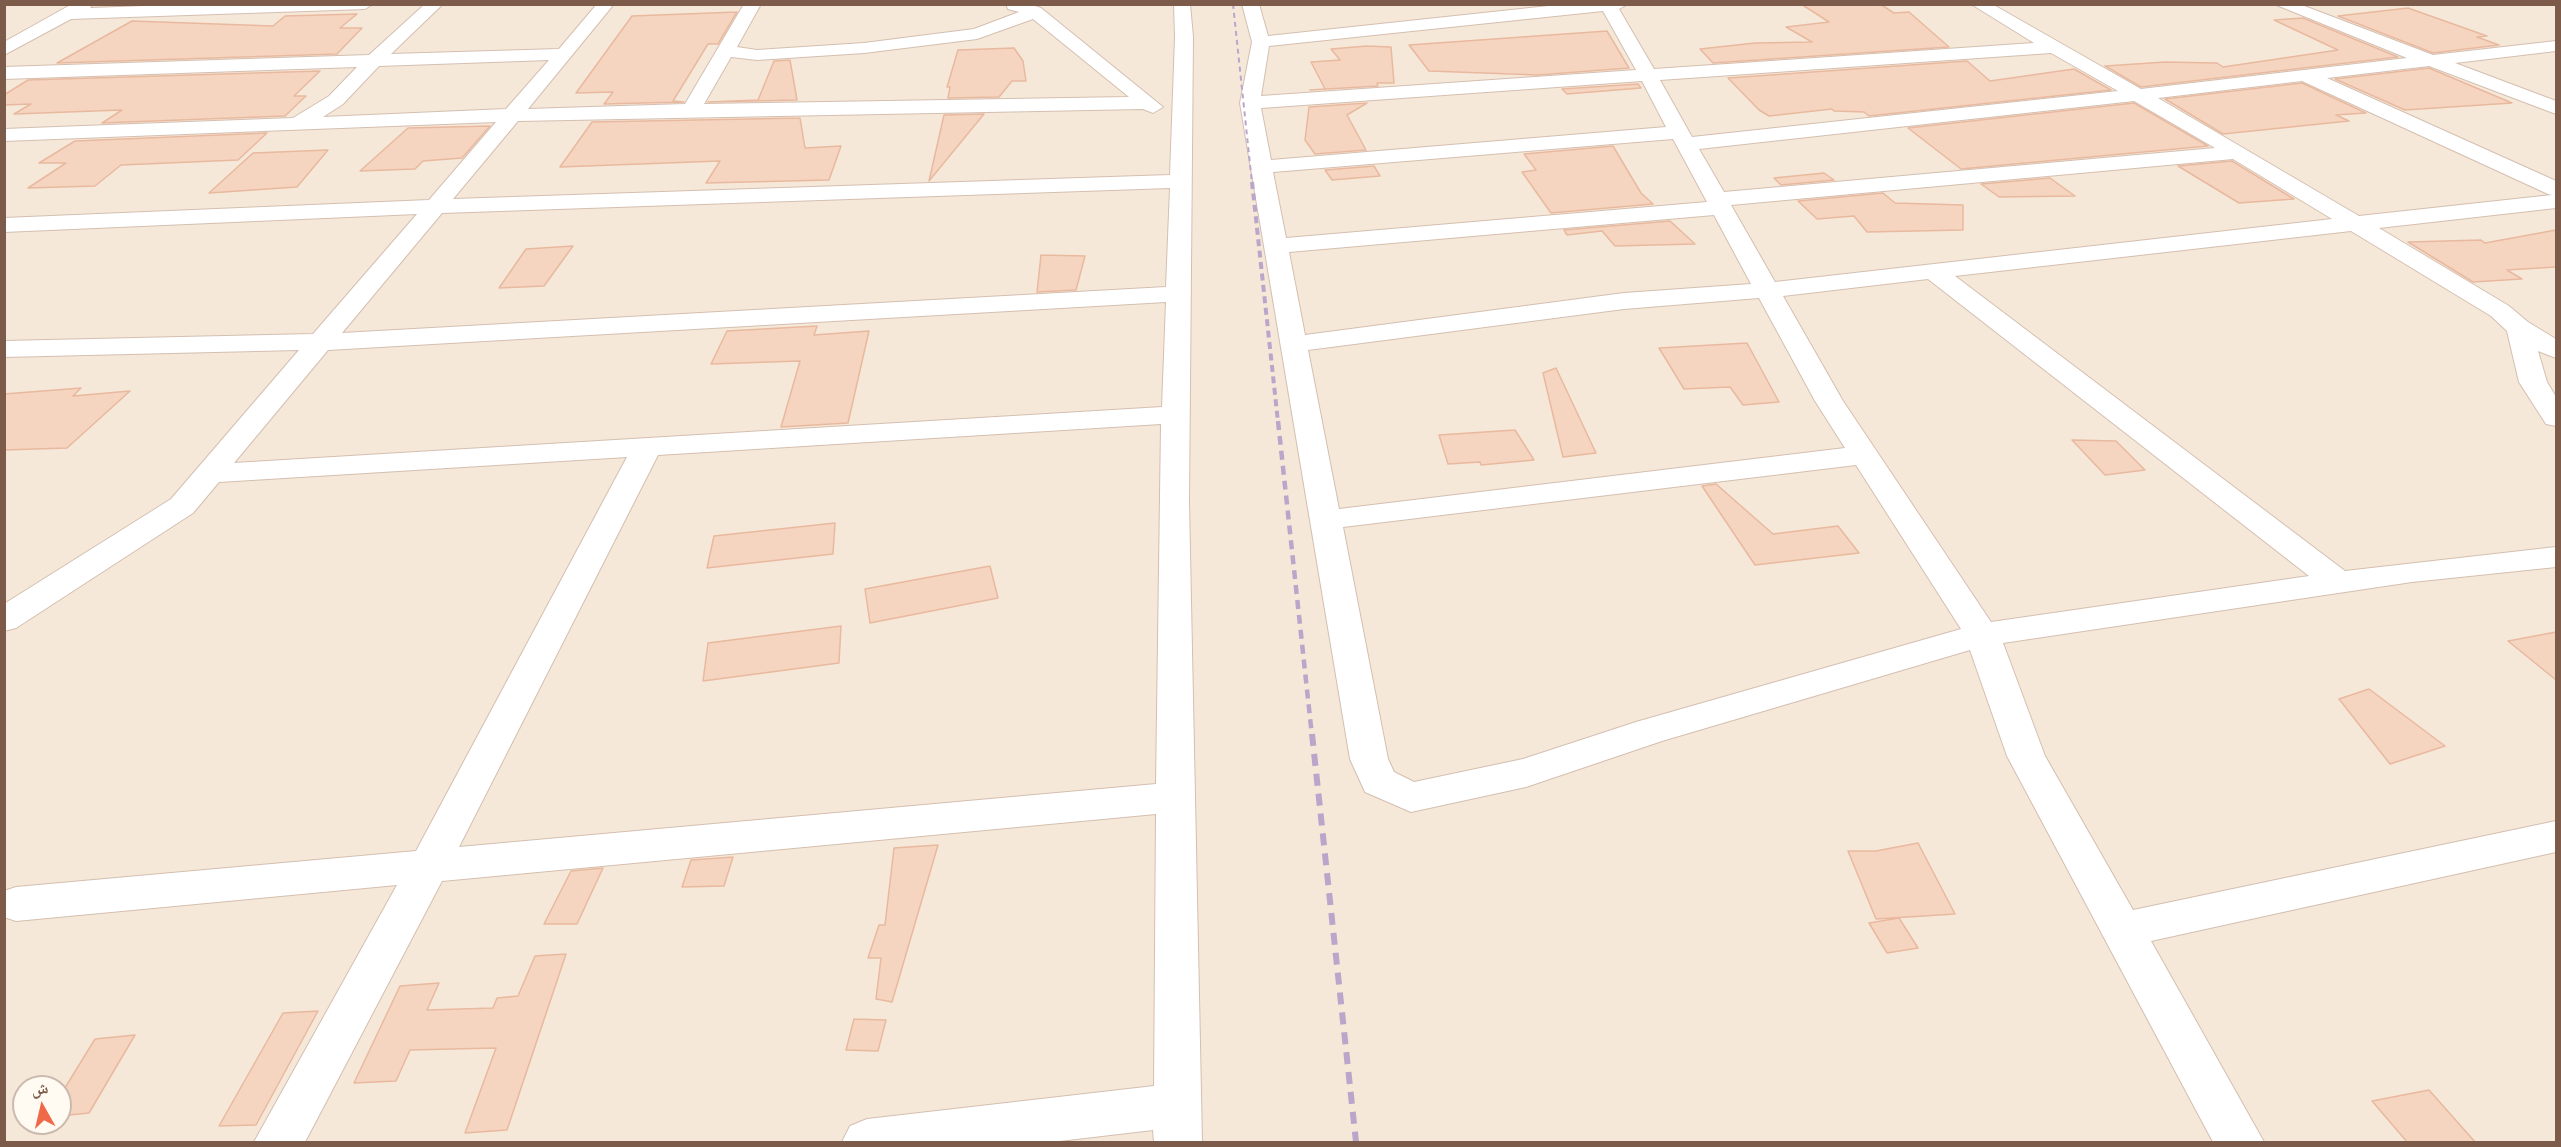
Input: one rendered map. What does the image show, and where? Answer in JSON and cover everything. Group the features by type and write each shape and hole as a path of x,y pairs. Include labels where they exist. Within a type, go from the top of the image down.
{"street":[{"path":"4,50 85,4"},
{"path":"68,14 365,4"},
{"path":"296,123 336,100 374,60 435,4"},
{"path":"4,620 182,506 606,4"},
{"path":"691,110 753,4"},
{"path":"1011,4 1035,12 1182,131"},
{"path":"867,1143 1177,1124 1176,415 1182,131 1182,4"},
{"path":"1250,4 1261,42 1250,103 1369,759 1379,782 1411,797 1526,773 1649,731 1982,635 2412,572 2556,557"},
{"path":"1979,4 2237,152 2500,311 2519,328 2552,345"},
{"path":"2282,4 2556,108"},
{"path":"1261,42 1612,5 1829,401 1982,635 2026,756 2239,1143"},
{"path":"726,51 757,55 886,45 977,33 1035,12"},
{"path":"1262,167 1683,138 2138,95 2556,46"},
{"path":"1250,103 1650,77 2054,47"},
{"path":"4,73 565,54"},
{"path":"2306,76 2556,189"},
{"path":"4,135 691,110 1147,103"},
{"path":"1276,246 2237,152"},
{"path":"4,225 437,206 1181,181"},
{"path":"1293,344 1624,301 1767,290 2556,201"},
{"path":"1934,271 2339,583"},
{"path":"4,349 322,342 1178,294"},
{"path":"2519,328 2533,382 2556,418"},
{"path":"211,473 1176,415"},
{"path":"279,1143 429,866 647,447"},
{"path":"1324,520 1864,456"},
{"path":"16,904 1176,797"},
{"path":"2122,930 2556,837"}],"shaded area":[{"path":"5,5 2556,5 2556,1142 5,1142"}],"building":[{"path":"1801,4 1880,4 1894,13 1909,12 1949,47 1713,63 1700,49 1755,43 1812,42 1786,27 1829,22"},
{"path":"2408,8 2487,36 2477,37 2499,45 2433,53 2338,16"},
{"path":"737,12 718,44 708,44 673,101 684,102 604,104 613,92 576,93 632,16"},
{"path":"357,14 340,28 362,28 337,54 57,63 132,21 273,26 285,16"},
{"path":"2303,18 2398,57 2141,87 2105,66 2165,62 2217,63 2223,67 2338,50 2274,20"},
{"path":"1607,31 1629,68 1538,75 1429,71 1409,45"},
{"path":"1391,47 1394,83 1377,83 1378,86 1310,90 1325,89 1311,62 1340,60 1331,49"},
{"path":"1014,48 1023,61 1026,81 1012,81 999,97 948,98 950,87 947,87 958,50"},
{"path":"790,60 797,100 708,102 758,100 774,61"},
{"path":"1967,61 1990,81 2074,69 2111,90 1869,116 1864,112 1834,111 1832,109 1769,116 1759,110 1728,78"},
{"path":"2429,68 2512,103 2405,110 2335,79"},
{"path":"320,71 294,96 306,96 285,116 102,123 122,110 14,114 31,104 4,105 4,95 28,80"},
{"path":"2302,83 2366,113 2336,115 2349,121 2223,134 2165,99"},
{"path":"1638,84 1641,88 1567,94 1562,89"},
{"path":"1367,103 1347,115 1366,150 1315,154 1305,140 1309,107"},
{"path":"2134,103 2208,146 1961,169 1908,128"},
{"path":"984,114 929,181 944,115"},
{"path":"800,118 805,148 841,146 829,180 706,183 720,161 560,167 592,122"},
{"path":"490,126 462,158 423,161 415,169 360,171 408,128"},
{"path":"267,133 238,160 121,165 95,186 28,188 66,163 39,163 75,141"},
{"path":"1613,146 1641,193 1653,204 1551,213 1522,172 1536,170 1524,154"},
{"path":"328,150 297,187 209,193 253,153"},
{"path":"2232,161 2294,199 2239,203 2178,166"},
{"path":"1374,166 1380,176 1332,180 1325,170"},
{"path":"1824,173 1834,180 1781,185 1774,178"},
{"path":"2050,178 2075,196 1999,197 1981,184"},
{"path":"1883,193 1895,203 1963,205 1963,230 1867,232 1854,216 1817,219 1798,201"},
{"path":"1670,221 1695,244 1615,246 1602,231 1567,235 1564,230"},
{"path":"2556,230 2556,267 2507,270 2522,279 2473,282 2408,242 2481,240 2485,243"},
{"path":"573,246 544,286 499,288 526,249"},
{"path":"1041,255 1085,256 1076,290 1037,292"},
{"path":"817,326 814,335 869,331 848,423 781,427 800,361 711,364 727,331"},
{"path":"1747,343 1779,402 1743,405 1730,387 1684,389 1659,348"},
{"path":"1556,368 1596,453 1563,457 1543,373"},
{"path":"81,388 73,396 130,391 67,448 4,450 4,394"},
{"path":"1515,430 1534,460 1481,465 1480,462 1448,464 1439,435"},
{"path":"2072,440 2116,441 2145,470 2105,475"},
{"path":"1716,484 1773,534 1838,526 1859,553 1755,565 1702,486"},
{"path":"835,523 833,554 707,568 714,536"},
{"path":"990,566 998,598 870,623 865,589"},
{"path":"841,626 839,663 703,681 708,643"},
{"path":"2556,632 2556,680 2508,641"},
{"path":"2369,689 2445,746 2390,764 2339,699"},
{"path":"1918,843 1955,914 1876,919 1848,851 1876,851"},
{"path":"938,845 892,1002 876,999 881,958 868,958 879,925 885,925 894,848"},
{"path":"733,857 724,886 682,887 691,860"},
{"path":"603,868 577,924 544,924 571,871"},
{"path":"1899,918 1918,948 1887,953 1869,923"},
{"path":"566,954 507,1130 465,1133 496,1048 410,1050 396,1081 354,1083 400,986 439,983 427,1010 493,1008 497,998 518,996 535,956"},
{"path":"318,1011 256,1125 219,1126 283,1013"},
{"path":"854,1019 886,1020 878,1051 846,1050"},
{"path":"135,1035 89,1113 72,1115 72,1076 95,1039"},
{"path":"2429,1090 2476,1143 2408,1143 2372,1101"}],"railway":[{"path":"1233,4 1252,183"},
{"path":"1252,182 1278,422"},
{"path":"1278,421 1312,736"},
{"path":"1312,734 1356,1142"}]}
